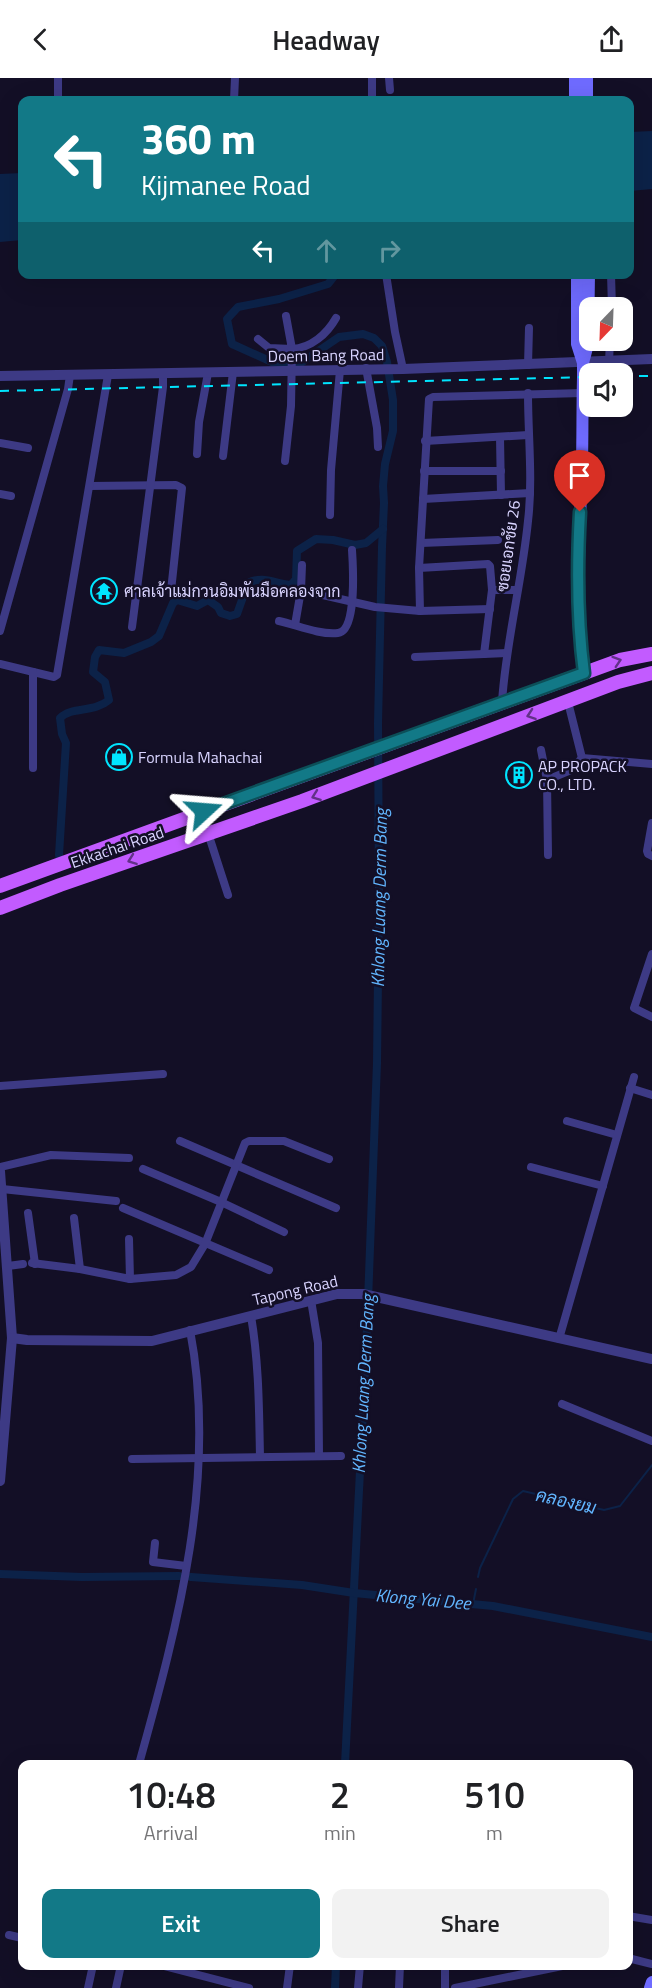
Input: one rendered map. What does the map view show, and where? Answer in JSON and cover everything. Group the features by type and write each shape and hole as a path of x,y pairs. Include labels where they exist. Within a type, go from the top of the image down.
{"main road":[{"path":"575,78 575,96"},
{"path":"586,78 587,96"},
{"path":"578,279 580,297"},
{"path":"586,297 588,279"},
{"path":"583,363 586,351"},
{"path":"583,417 578,554 581,647 586,695"},
{"name":"Ekkachai Road","path":"0,886 620,660 652,654"},
{"name":"Ekkachai Road","path":"0,908 371,776 505,723 639,675 652,673"},
{"path":"650,1988 652,1982"}],"street":[{"path":"58,78 58,96"},
{"path":"234,96 235,78"},
{"path":"372,78 372,96"},
{"path":"389,78 390,90"},
{"path":"388,279 403,369"},
{"path":"611,279 612,297"},
{"path":"285,316 292,349 293,371 285,461"},
{"path":"258,339 269,348 306,347 314,343 336,318"},
{"path":"528,365 529,328"},
{"path":"609,362 610,351"},
{"name":"Doem Bang Road","path":"583,363 652,359"},
{"name":"Doem Bang Road","path":"0,376 403,369 579,363"},
{"path":"366,368 377,428 378,447"},
{"path":"330,516 331,470 340,370"},
{"path":"223,456 233,372"},
{"path":"197,454 199,422 208,373"},
{"path":"132,627 163,374"},
{"path":"0,631 65,401 70,375"},
{"path":"0,664 54,677 57,675 108,375"},
{"name":"ซอยเอกชัย 26","path":"502,702 507,653 528,521 530,493 528,393"},
{"path":"420,611 419,568 428,401 432,397 579,393"},
{"path":"425,441 528,435"},
{"path":"500,437 501,495"},
{"path":"0,443 28,448"},
{"path":"424,471 501,471"},
{"path":"90,486 176,485 182,490 171,591"},
{"path":"423,499 530,493"},
{"path":"0,494 11,496"},
{"path":"421,543 498,540"},
{"path":"279,621 312,630 341,633 348,625 352,601 352,550"},
{"path":"419,568 488,564 490,566 492,590 484,654"},
{"path":"295,625 301,590 302,565"},
{"path":"301,590 375,607 420,611 490,609"},
{"path":"492,590 517,590"},
{"path":"415,657 507,653"},
{"path":"33,672 33,768"},
{"path":"568,702 582,758"},
{"path":"541,750 547,780 548,855"},
{"path":"582,758 652,764"},
{"path":"547,780 571,770 582,758"},
{"path":"652,824 647,853 652,856"},
{"path":"208,833 228,895"},
{"path":"651,958 634,1008 652,1017"},
{"path":"0,1086 163,1074"},
{"path":"559,1339 634,1077"},
{"path":"630,1088 652,1095"},
{"path":"567,1121 617,1135"},
{"path":"8,1266 30,1264 80,1269 130,1279 170,1276 188,1270 196,1262 205,1244 245,1143 251,1140 284,1141 329,1159"},
{"path":"180,1141 336,1208"},
{"path":"0,1480 12,1338 0,1169 51,1155 129,1158"},
{"path":"531,1167 603,1186"},
{"path":"143,1169 284,1232"},
{"path":"2,1190 116,1201"},
{"path":"123,1208 269,1270"},
{"path":"28,1213 30,1264"},
{"path":"75,1218 80,1269"},
{"path":"129,1239 130,1279"},
{"name":"Tapong Road","path":"12,1338 152,1341 337,1294 363,1294 652,1359"},
{"path":"311,1300 318,1343 319,1455"},
{"path":"251,1316 257,1352 260,1457"},
{"path":"140,1760 184,1585 200,1458 200,1403 190,1330"},
{"path":"562,1404 652,1441"},
{"path":"132,1460 341,1456"},
{"path":"155,1543 153,1562 186,1566"},
{"path":"633,1917 652,1920"},
{"path":"9,1935 18,1937"},
{"path":"633,1959 652,1964"},
{"path":"88,1988 92,1970"},
{"path":"116,1988 120,1970"},
{"path":"179,1970 249,1988"},
{"path":"287,1988 289,1970"},
{"path":"358,1988 360,1970"},
{"path":"399,1988 400,1970"},
{"path":"445,1970 445,1988"},
{"path":"455,1988 543,1970"}],"water":[{"path":"652,131 652,189 634,191 634,132"},
{"path":"18,173 18,240 0,242 0,174"}],"waterway":[{"name":"Khlong Luang Derm Bang","path":"332,279 328,284 279,299 238,307 227,319 232,344 272,362 301,363 339,337 363,334 374,338 382,346 387,362 393,400 393,431 385,464 383,486 378,723 377,1063 366,1354 345,1760"},
{"path":"59,855 66,743 60,718 71,712 97,707 109,700 105,682 93,672 95,657 99,650 124,653 151,642 159,636 173,603 177,600 197,606 208,600 218,607 221,613 230,616 237,614 248,583 264,580 291,585 296,579 297,551 316,539 355,545 366,543 383,529"},
{"name":"คลองยม","path":"478,1577 480,1568 513,1499 523,1491 604,1510 620,1506 652,1465"},
{"name":"Klong Yai Dee","path":"0,1574 82,1577 179,1576"},
{"name":"Klong Yai Dee","path":"191,1577 302,1585 354,1593 493,1606 652,1637"},
{"name":"คลองยม","path":"473,1604 476,1589"},
{"name":"Khlong Luang Derm Bang","path":"335,1988 336,1970"}],"railway":[{"path":"633,376 652,376"},
{"path":"0,391 579,377"}],"place":[{"name":"ศาลเจ้าแม่กวนอิมพันมือคลองจาก","path":"104,591"},
{"name":"Formula Mahachai","path":"119,757"},
{"name":"AP PROPACK CO., LTD.","path":"519,775"}],"route":[{"path":"204,811 248,797 391,742 584,673 578,554 580,512"}]}
